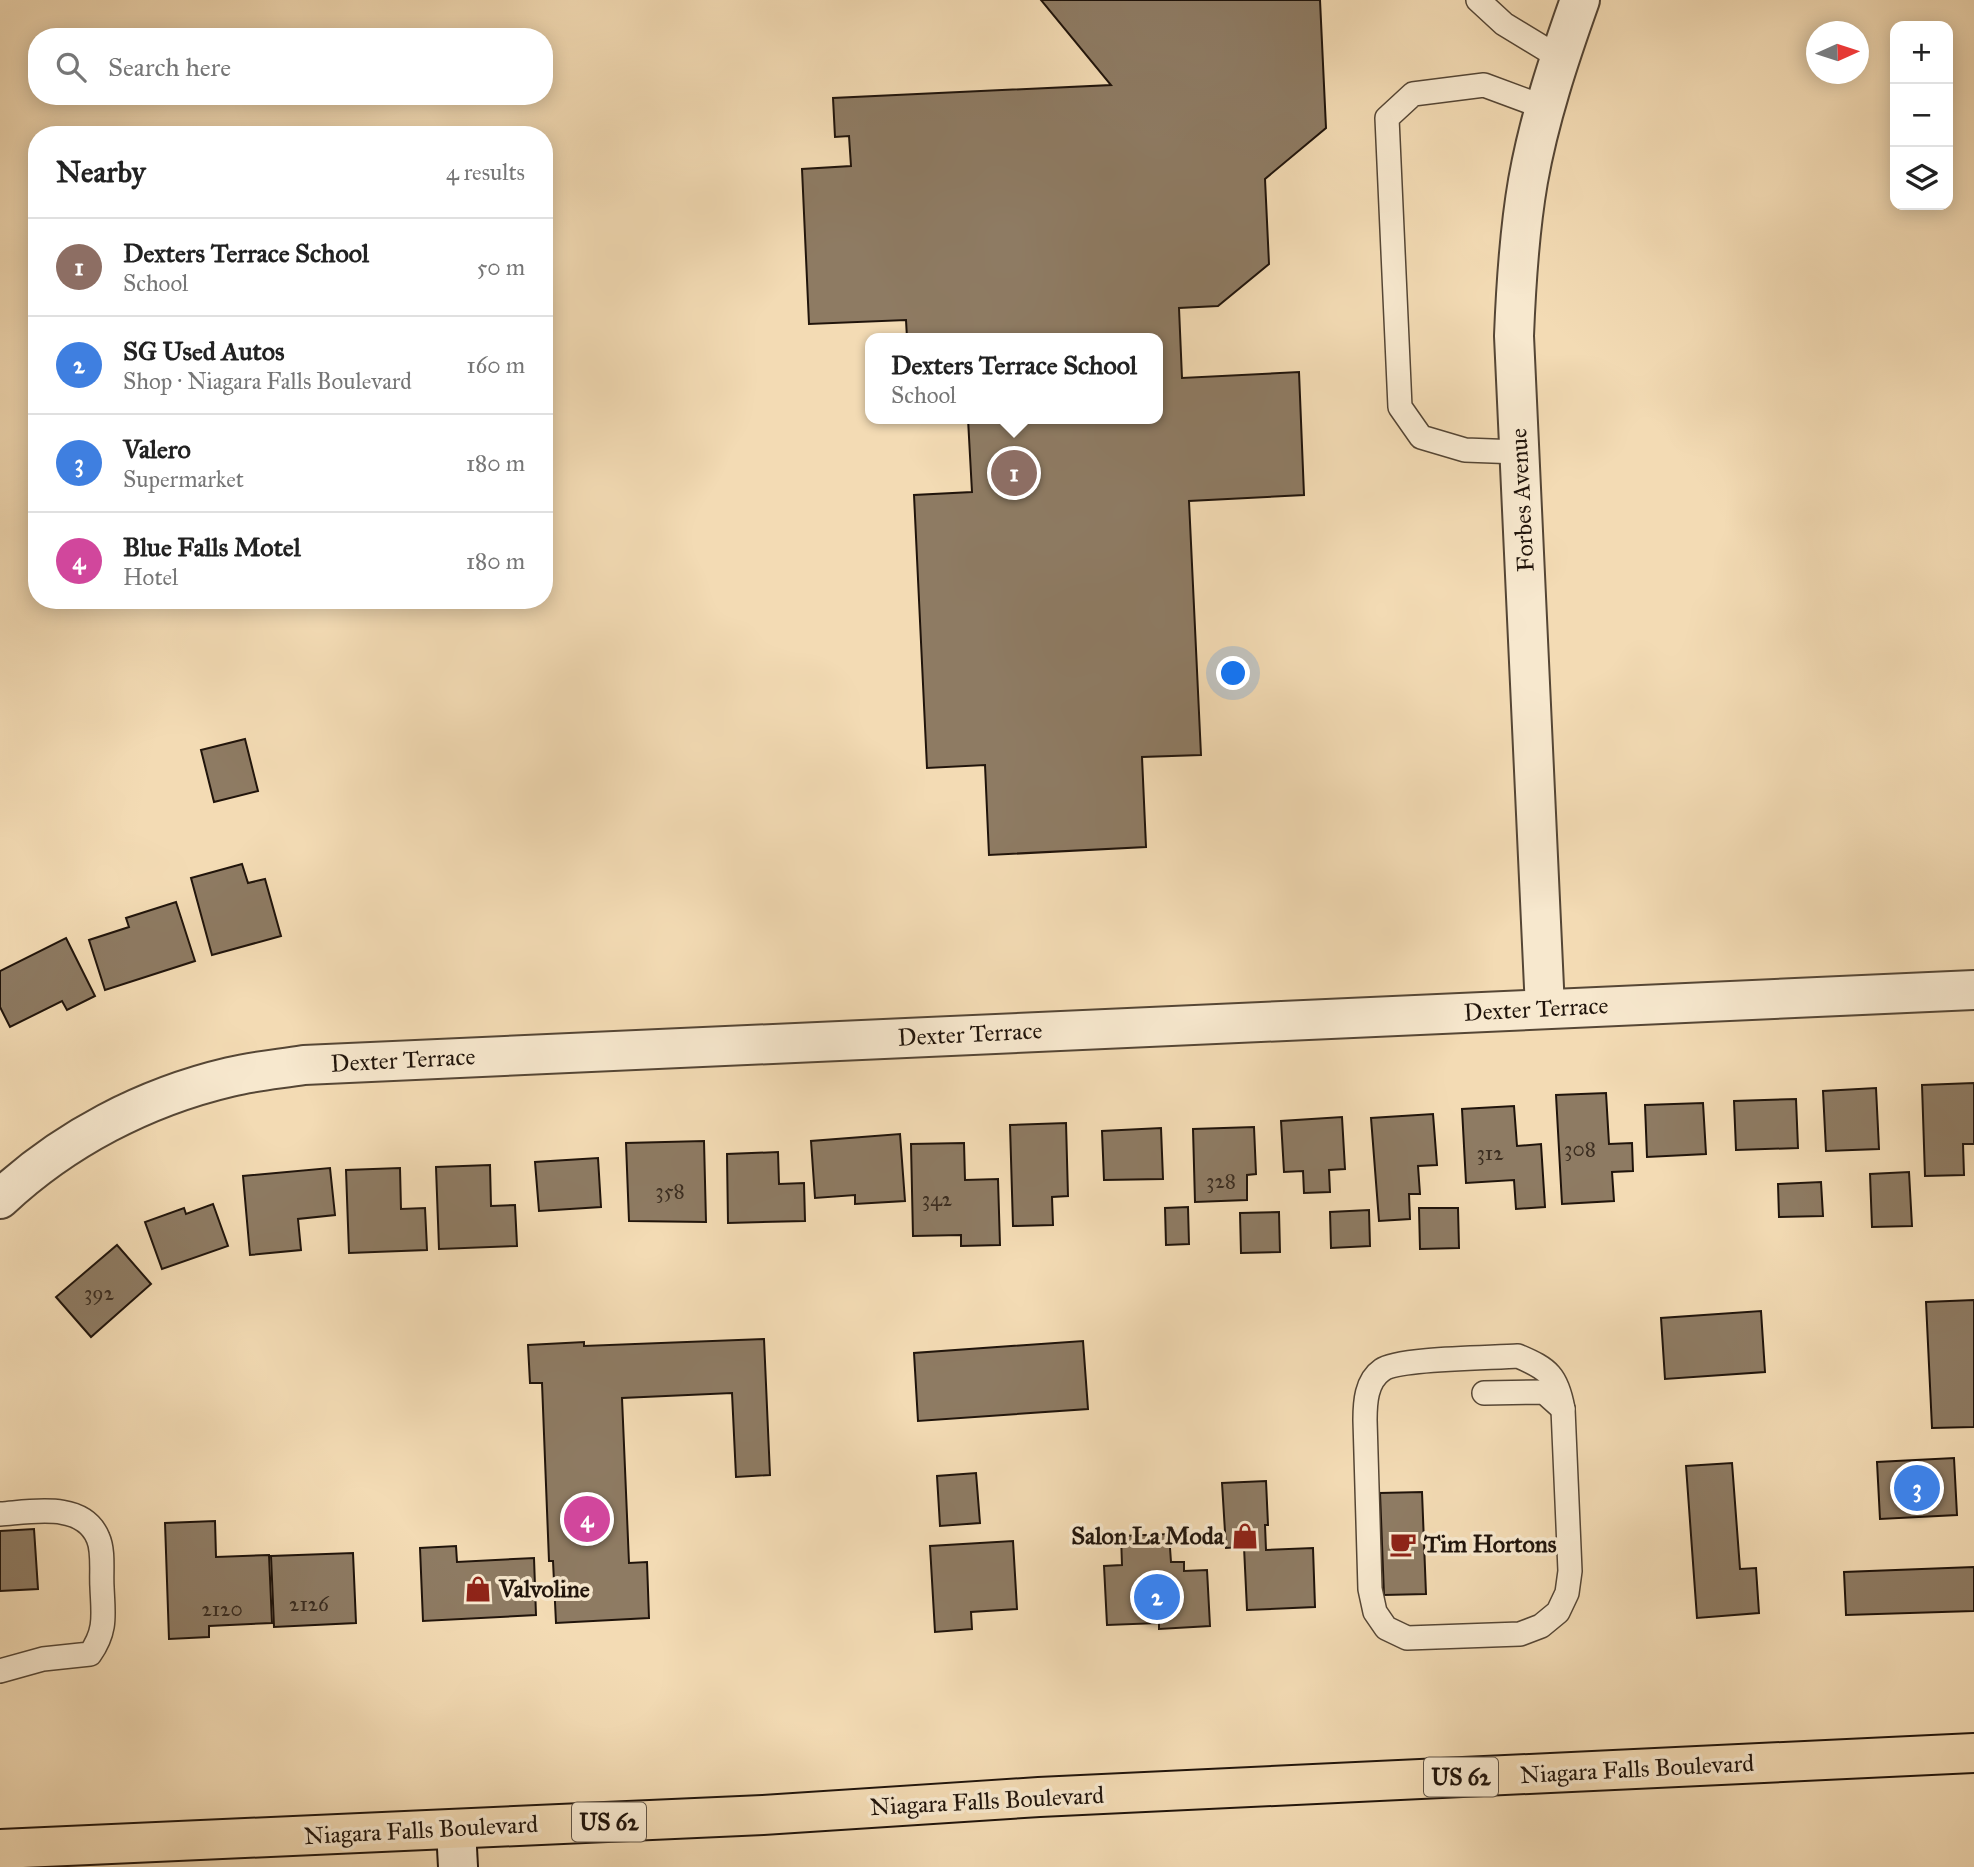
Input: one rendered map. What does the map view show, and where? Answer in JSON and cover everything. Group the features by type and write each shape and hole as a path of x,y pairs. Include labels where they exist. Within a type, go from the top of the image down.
{"main road":[{"name":"Niagara Falls Boulevard","path":"0,1849 763,1815 1211,1789 1974,1753"}],"street":[{"name":"Forbes Avenue","path":"1545,1009 1514,337 1517,258 1528,180 1560,58 1580,0"},
{"name":"Dexter Terrace","path":"0,1199 67,1146 112,1120 159,1098 230,1076 304,1065 1974,990"},
{"path":"456,1829 458,1867"}],"lane":[{"path":"1478,0 1504,24 1560,58"},
{"path":"1519,452 1465,450 1421,437 1400,407 1387,118 1413,94 1484,85 1546,107"},
{"path":"1484,1393 1544,1392 1563,1409 1570,1571 1567,1592 1558,1612 1541,1626 1520,1634 1407,1638 1386,1628 1375,1612 1370,1589 1365,1420 1366,1400 1372,1381 1382,1369 1402,1363 1517,1356 1550,1372 1559,1387 1563,1409"},
{"path":"0,1514 59,1511 90,1525 99,1539 104,1626 99,1642 90,1654 43,1659 0,1671"}],"building":[{"path":"1041,0 1320,0 1326,128 1265,179 1269,264 1218,306 1179,308 1182,378 1299,372 1304,495 1189,501 1201,755 1142,757 1146,847 989,855 985,765 927,768 914,495 972,492 968,424 1163,424 1163,333 907,333 906,320 809,324 802,169 851,166 849,136 835,137 833,98 1111,85"},
{"path":"245,739 258,791 214,802 201,750"},
{"path":"242,864 248,883 265,879 281,936 212,955 191,878"},
{"path":"176,902 195,961 105,990 89,940 129,927 126,918"},
{"path":"66,938 95,996 67,1010 62,1001 10,1027 0,1007 0,971"},
{"path":"1974,1083 1974,1144 1963,1144 1964,1175 1925,1176 1922,1085"},
{"path":"1876,1088 1879,1149 1826,1151 1823,1091"},
{"path":"1606,1093 1609,1144 1632,1143 1633,1171 1612,1172 1614,1201 1562,1204 1556,1095"},
{"path":"1796,1099 1798,1148 1736,1150 1734,1101"},
{"path":"1703,1103 1706,1154 1647,1157 1645,1105"},
{"path":"1514,1106 1517,1146 1541,1144 1545,1207 1516,1209 1514,1180 1466,1183 1462,1109"},
{"path":"1433,1114 1437,1165 1418,1166 1420,1194 1409,1194 1410,1219 1379,1221 1371,1118"},
{"path":"1342,1117 1345,1169 1329,1170 1330,1192 1304,1193 1303,1171 1284,1172 1281,1121"},
{"path":"1066,1123 1068,1196 1052,1197 1053,1225 1013,1226 1010,1125"},
{"path":"1254,1127 1256,1174 1247,1175 1247,1200 1195,1202 1193,1129"},
{"path":"1161,1128 1163,1179 1104,1180 1102,1131"},
{"path":"900,1134 905,1201 855,1204 855,1195 815,1198 811,1141"},
{"path":"704,1141 706,1222 629,1221 626,1143"},
{"path":"964,1143 965,1180 998,1179 1000,1245 961,1246 961,1235 913,1236 911,1144"},
{"path":"778,1152 779,1184 804,1183 805,1221 728,1223 727,1154"},
{"path":"598,1158 601,1207 539,1211 535,1162"},
{"path":"490,1165 491,1206 515,1205 517,1246 439,1249 436,1167"},
{"path":"330,1168 335,1215 298,1219 301,1250 250,1255 243,1176"},
{"path":"400,1168 401,1209 425,1208 427,1250 349,1253 346,1170"},
{"path":"1909,1172 1912,1226 1872,1227 1870,1174"},
{"path":"1821,1182 1823,1216 1779,1217 1778,1184"},
{"path":"213,1204 228,1246 162,1269 145,1222 184,1208 186,1214"},
{"path":"1188,1207 1189,1244 1166,1245 1165,1208"},
{"path":"1419,1208 1458,1208 1459,1248 1420,1249"},
{"path":"1369,1210 1370,1246 1331,1248 1330,1212"},
{"path":"1279,1212 1280,1252 1241,1253 1240,1213"},
{"path":"117,1245 151,1284 91,1337 56,1297"},
{"path":"1974,1300 1974,1427 1932,1428 1926,1302"},
{"path":"1761,1311 1765,1372 1665,1379 1661,1318"},
{"path":"764,1339 770,1475 736,1477 732,1393 622,1398 629,1563 647,1562 649,1618 556,1623 553,1561 549,1561 542,1383 530,1383 528,1345 584,1342 584,1346"},
{"path":"1083,1341 1088,1409 918,1421 914,1353"},
{"path":"1954,1458 1957,1515 1880,1519 1877,1462"},
{"path":"1732,1463 1740,1569 1756,1568 1759,1613 1697,1618 1686,1466"},
{"path":"976,1473 980,1523 940,1526 937,1476"},
{"name":"Salon La Moda","path":"1266,1481 1266,1550 1313,1548 1315,1607 1247,1610 1244,1547 1226,1548 1222,1483"},
{"name":"Tim Hortons","path":"1422,1492 1426,1594 1384,1595 1380,1493"},
{"path":"215,1521 216,1557 269,1555 272,1623 209,1626 209,1637 169,1639 165,1523"},
{"path":"34,1529 38,1589 0,1591 0,1531"},
{"path":"1169,1534 1171,1562 1184,1562 1184,1571 1207,1570 1210,1626 1159,1629 1159,1623 1107,1625 1104,1566 1122,1565 1121,1536"},
{"path":"1013,1541 1017,1609 971,1612 972,1629 935,1632 930,1546"},
{"name":"Valvoline","path":"456,1546 457,1562 534,1558 536,1615 423,1621 420,1548"},
{"path":"353,1553 356,1623 274,1627 271,1556"},
{"path":"1974,1567 1974,1611 1846,1615 1844,1572"}],"place":[{"name":"Dexters Terrace School","path":"1014,473"},
{"name":"Valero","path":"1917,1488"},
{"name":"Blue Falls Motel","path":"587,1519"},
{"name":"Salon La Moda","path":"1245,1536"},
{"name":"Tim Hortons","path":"1403,1544"},
{"name":"Valvoline","path":"478,1589"},
{"name":"SG Used Autos","path":"1157,1597"}]}
